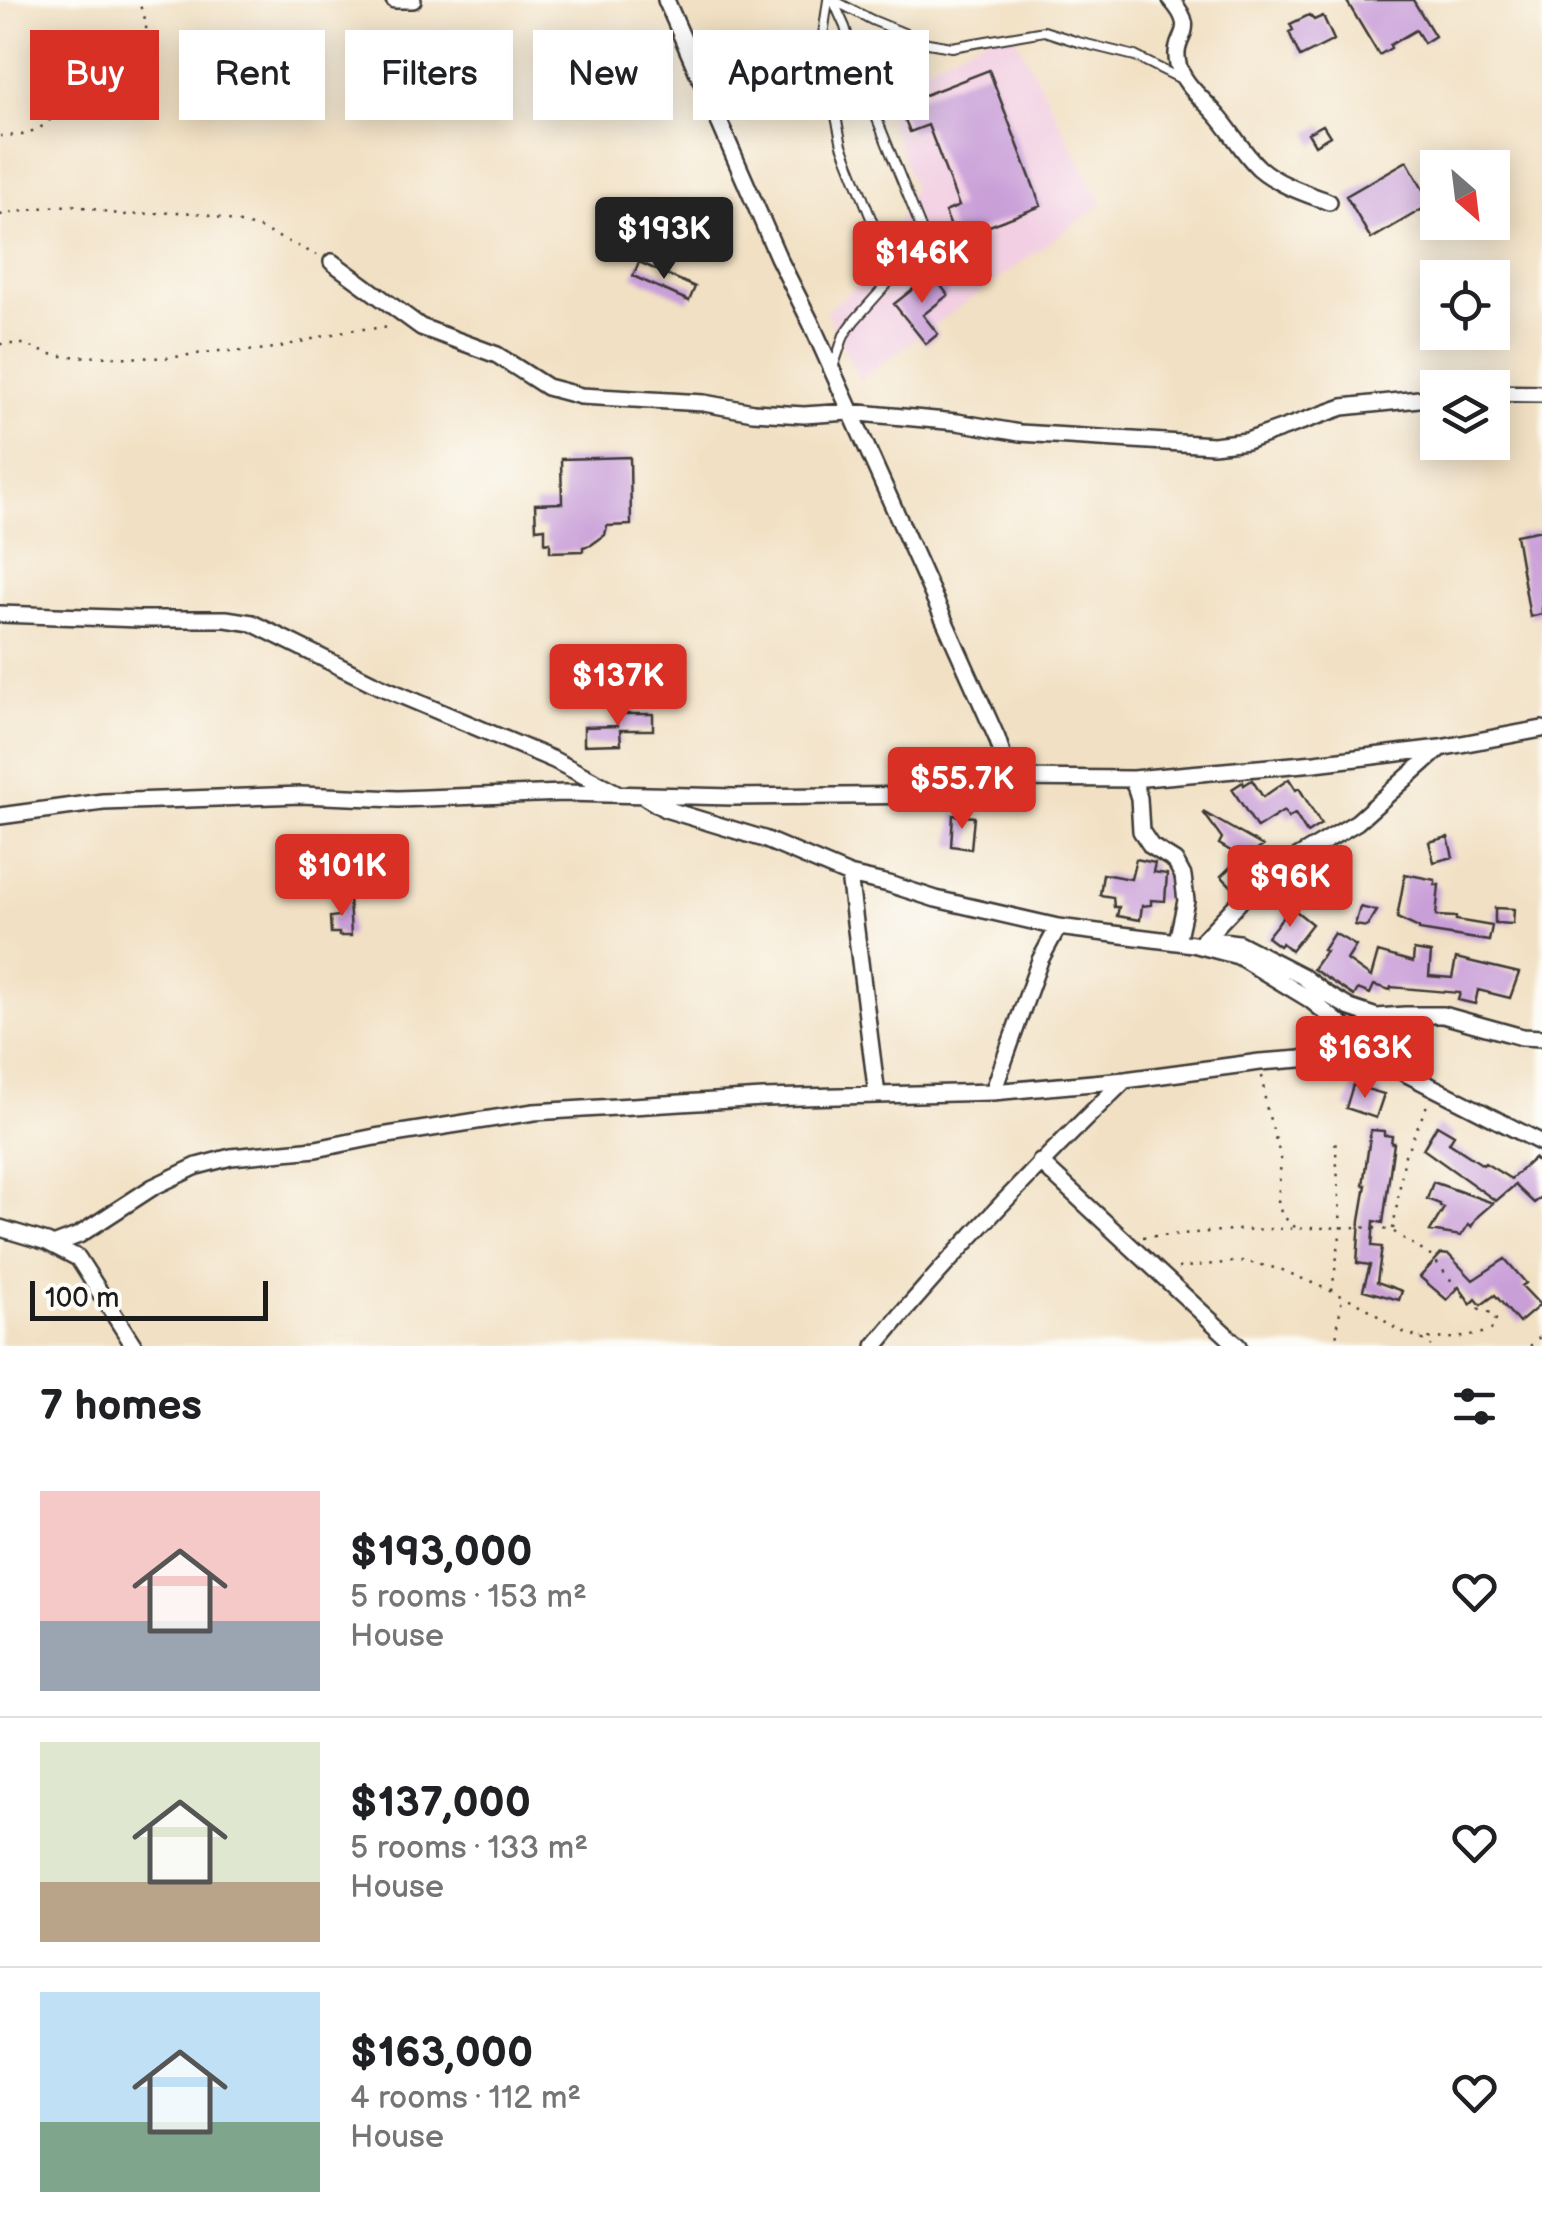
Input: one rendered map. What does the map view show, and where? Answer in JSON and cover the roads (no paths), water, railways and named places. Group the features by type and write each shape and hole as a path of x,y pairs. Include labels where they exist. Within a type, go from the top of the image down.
{"street":[{"path":"394,0 413,0"},
{"path":"0,816 103,802 301,795 398,799 564,793 950,795 981,791 1002,778 1005,767 996,738 778,257 676,8 666,0"},
{"path":"1171,0 1183,14 1186,26 1177,55 1186,82 1261,169 1286,185 1329,202"},
{"path":"332,262 421,327 497,355 547,387 581,396 704,403 753,412 849,412 958,422 1020,433 1213,445 1248,441 1343,407 1420,399"},
{"path":"1510,393 1542,394"},
{"path":"0,614 226,619 252,623 378,686 554,760 620,794"},
{"path":"1002,778 1132,779 1315,763 1440,748 1542,728"},
{"path":"1204,939 1245,896 1285,865 1357,822 1440,748"},
{"path":"1132,779 1139,798 1141,832 1151,846 1175,861 1183,876 1186,901 1178,937"},
{"path":"642,795 665,809 764,839 849,875 936,900 1058,927 1194,944 1238,956 1309,998 1395,1068 1542,1143"},
{"path":"849,875 877,1095"},
{"path":"993,1092 1040,960 1058,927"},
{"path":"1144,938 1178,937 1238,944 1302,976 1350,1008 1377,1017 1443,1015 1542,1038"},
{"path":"53,1244 79,1235 153,1187 197,1166 232,1157 316,1149 534,1112 763,1098 993,1092 1300,1059 1336,1046 1377,1017"},
{"path":"875,1346 933,1276 1040,1162 1125,1080"},
{"path":"1040,1162 1238,1346"},
{"path":"0,1228 53,1244 78,1258 134,1346"}],"lane":[{"path":"831,0 928,43 952,47 1044,31 1135,56 1186,82"},
{"path":"831,0 921,228 922,242 854,320 844,335 832,370"},
{"path":"831,0 824,60 842,146 880,240 898,272"}]}
